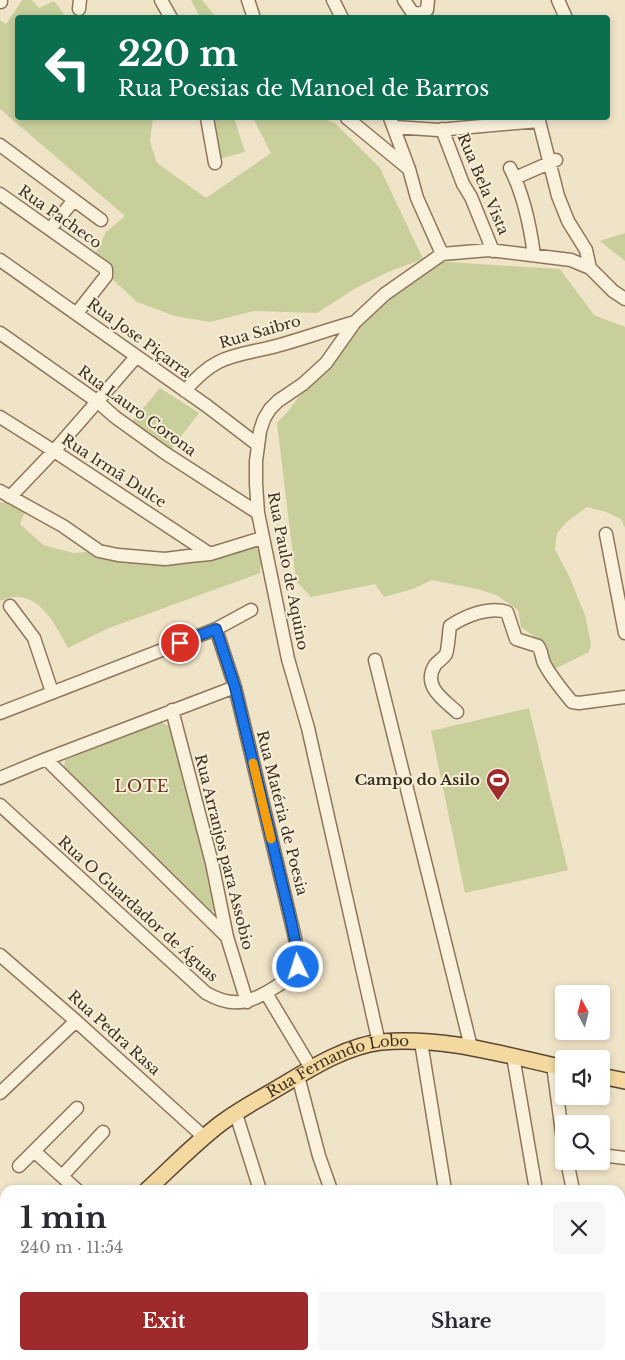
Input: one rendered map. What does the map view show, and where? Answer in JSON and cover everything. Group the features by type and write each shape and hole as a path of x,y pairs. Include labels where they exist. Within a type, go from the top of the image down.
{"main road":[{"name":"Rua Fernando Lobo","path":"153,1185 204,1137 236,1114 304,1072 344,1052 378,1042 420,1042 471,1047 555,1066"},
{"path":"610,1078 625,1081"}],"street":[{"path":"161,0 169,15"},
{"path":"248,0 253,15"},
{"path":"333,0 340,15"},
{"path":"404,0 412,12 419,14 428,5"},
{"path":"558,0 565,15"},
{"path":"207,120 214,163"},
{"path":"349,120 409,169"},
{"path":"590,268 586,250 568,221 558,196 553,162 539,121 442,129 392,122 418,198 442,254 493,251 571,260 590,268 613,291 625,299"},
{"name":"Rua Bela Vista","path":"442,129 463,184 471,197 493,251"},
{"path":"0,145 101,220"},
{"path":"534,255 530,224 512,173 553,162"},
{"name":"Rua Pacheco","path":"0,194 107,271 106,276 77,313"},
{"path":"50,229 74,200"},
{"name":"Rua Paulo de Aquino","path":"378,1042 308,728 288,658 262,538 256,484 258,445 264,419 270,409 315,374 326,363 355,322 385,294 442,254"},
{"name":"Rua Jose Piçarra","path":"0,260 77,313 258,445"},
{"name":"Rua Saibro","path":"185,391 203,371 227,357 280,345 355,322"},
{"name":"Rua Lauro Corona","path":"0,333 98,402 165,453 258,513"},
{"path":"136,357 54,451 5,494 63,526 99,551 118,556 166,559 210,554 262,538"},
{"name":"Rua Irmã Dulce","path":"0,417 210,554"},
{"path":"606,534 625,633"},
{"path":"10,606 34,638 52,692"},
{"path":"457,712 436,693 431,684 430,674 436,663 446,654 450,626 458,620 497,609 507,612 516,639 538,646 543,654 543,662 572,702 579,703 625,697"},
{"path":"0,713 216,629 251,610"},
{"name":"Rua Matéria de Poesia","path":"216,629 268,798 298,954 298,967 292,976 266,993"},
{"path":"375,660 471,1047"},
{"path":"0,778 46,758 235,687"},
{"name":"Rua Arranjos para Assobio","path":"172,710 212,863 226,937 247,1002"},
{"path":"46,758 226,937"},
{"name":"Rua O Guardador de Águas","path":"0,805 206,993 219,1001 233,1003 247,1002 266,993"},
{"name":"Rua Pedra Rasa","path":"0,955 204,1137"},
{"path":"266,993 304,1072 319,1156 329,1185"},
{"path":"0,1093 76,1021"},
{"path":"420,1042 444,1185"},
{"path":"513,1056 535,1185"},
{"path":"19,1166 76,1108"},
{"path":"236,1114 258,1185"},
{"path":"62,1176 103,1132"},
{"path":"34,1151 72,1185"},
{"path":"610,1156 625,1158"},
{"path":"568,1170 572,1185"}],"green space":[{"path":"22,0 32,0 39,8 54,1 64,15 15,15 15,120 153,120 150,142 157,163 206,198 271,153 254,120 327,120 336,124 380,168 423,259 388,272 356,288 317,313 254,311 210,322 175,316 137,302 109,276 95,254 106,232 125,216 0,109 0,20 6,24"},
{"path":"191,0 202,0 214,15 199,15"},
{"path":"209,120 235,120 245,152 219,159"},
{"path":"625,233 625,261 600,241"},
{"path":"432,261 560,269 594,315 625,327 625,528 621,519 606,512 587,507 569,520 557,533 555,549 569,576 585,615 591,644 589,652 555,669 542,642 521,627 518,610 498,596 481,590 432,580 413,589 384,597 375,584 311,597 296,581 277,423 347,333"},
{"path":"160,388 199,413 169,452 130,424"},
{"path":"0,502 27,507 20,524 43,545 73,553 99,551 166,559 247,542 262,553 260,573 109,628 68,648 54,623 41,607 34,602 16,597 0,601"},
{"name":"Campo do Asilo","path":"529,708 568,870 465,893 431,731"},
{"path":"159,722 170,726 216,910 210,912 64,768 65,760"}],"slow traffic":[{"path":"253,763 271,839"}],"place":[{"name":"Campo do Asilo","path":"498,801"}],"district":[{"name":"LOTE","path":"142,786"}],"route":[{"path":"180,643 216,629 235,687 295,938 298,967"}]}
